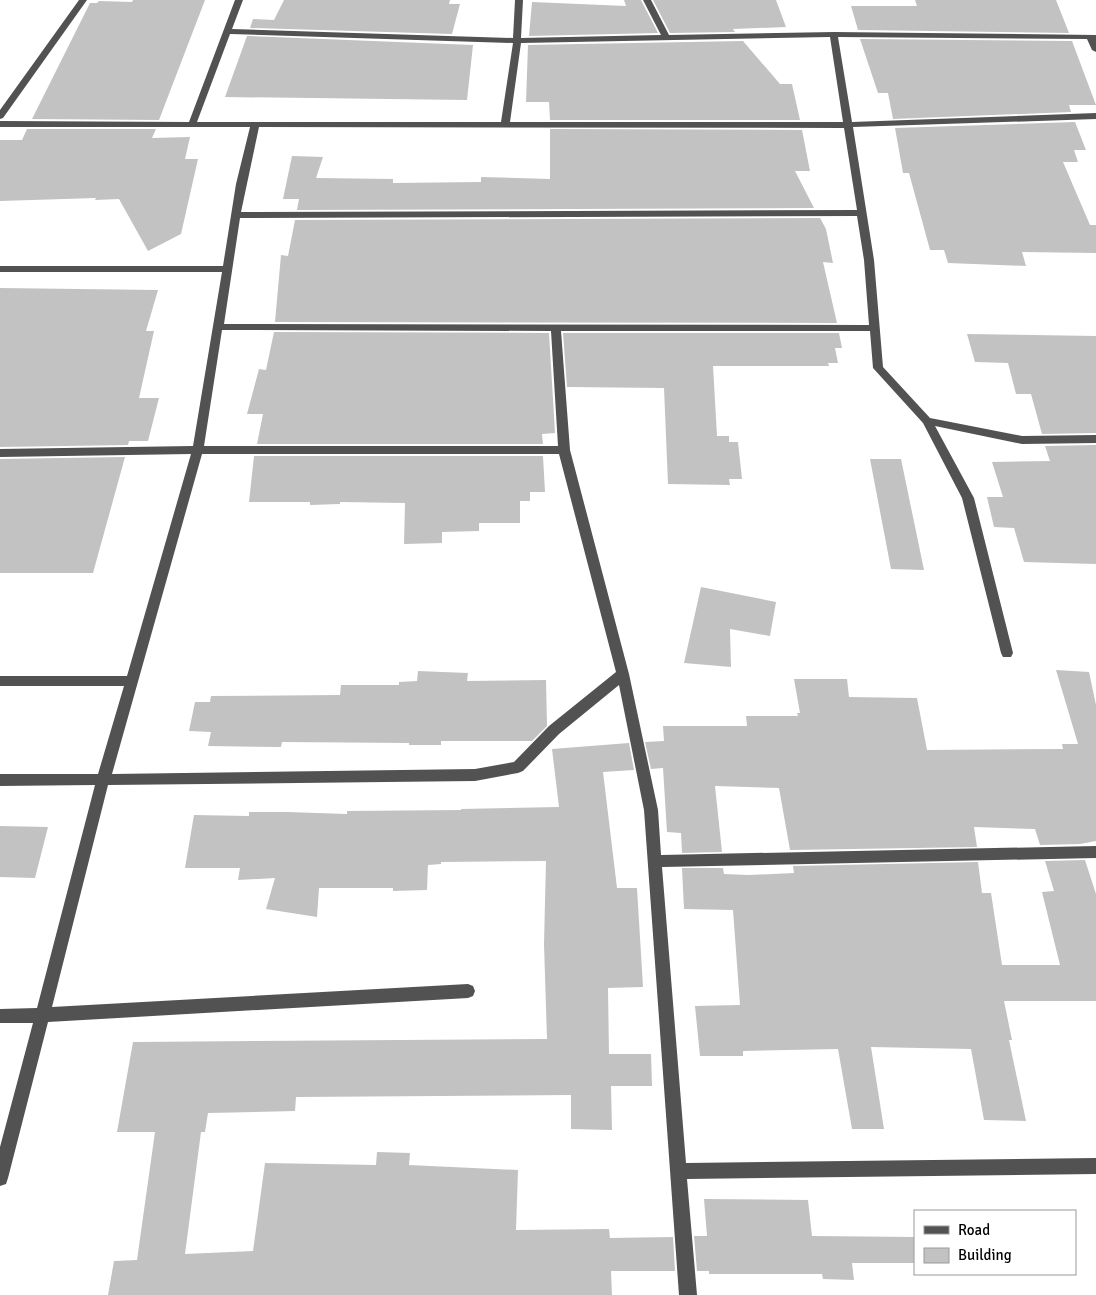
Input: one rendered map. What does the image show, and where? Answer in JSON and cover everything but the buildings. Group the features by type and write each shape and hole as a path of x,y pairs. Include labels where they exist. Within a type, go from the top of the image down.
{"street":[{"path":"0,116 83,0"},
{"path":"192,124 239,0"},
{"path":"505,124 517,41 519,0"},
{"path":"647,0 667,39"},
{"path":"227,31 517,41 834,34 1093,37 1096,50"},
{"path":"834,34 869,260 878,368 927,421 968,498 1007,653"},
{"path":"0,124 848,125 1096,116"},
{"path":"0,1178 103,780 198,450 236,215 254,124"},
{"path":"236,215 861,213"},
{"path":"0,269 227,269"},
{"path":"218,327 875,328"},
{"path":"556,327 564,450 623,674 651,810 688,1295"},
{"path":"927,421 1022,440 1096,439"},
{"path":"0,453 198,450 564,450"},
{"path":"0,780 475,775 518,767 554,730 623,674"},
{"path":"0,681 131,681"},
{"path":"654,861 1096,852"},
{"path":"0,1016 468,991"},
{"path":"679,1172 1096,1166"}]}
